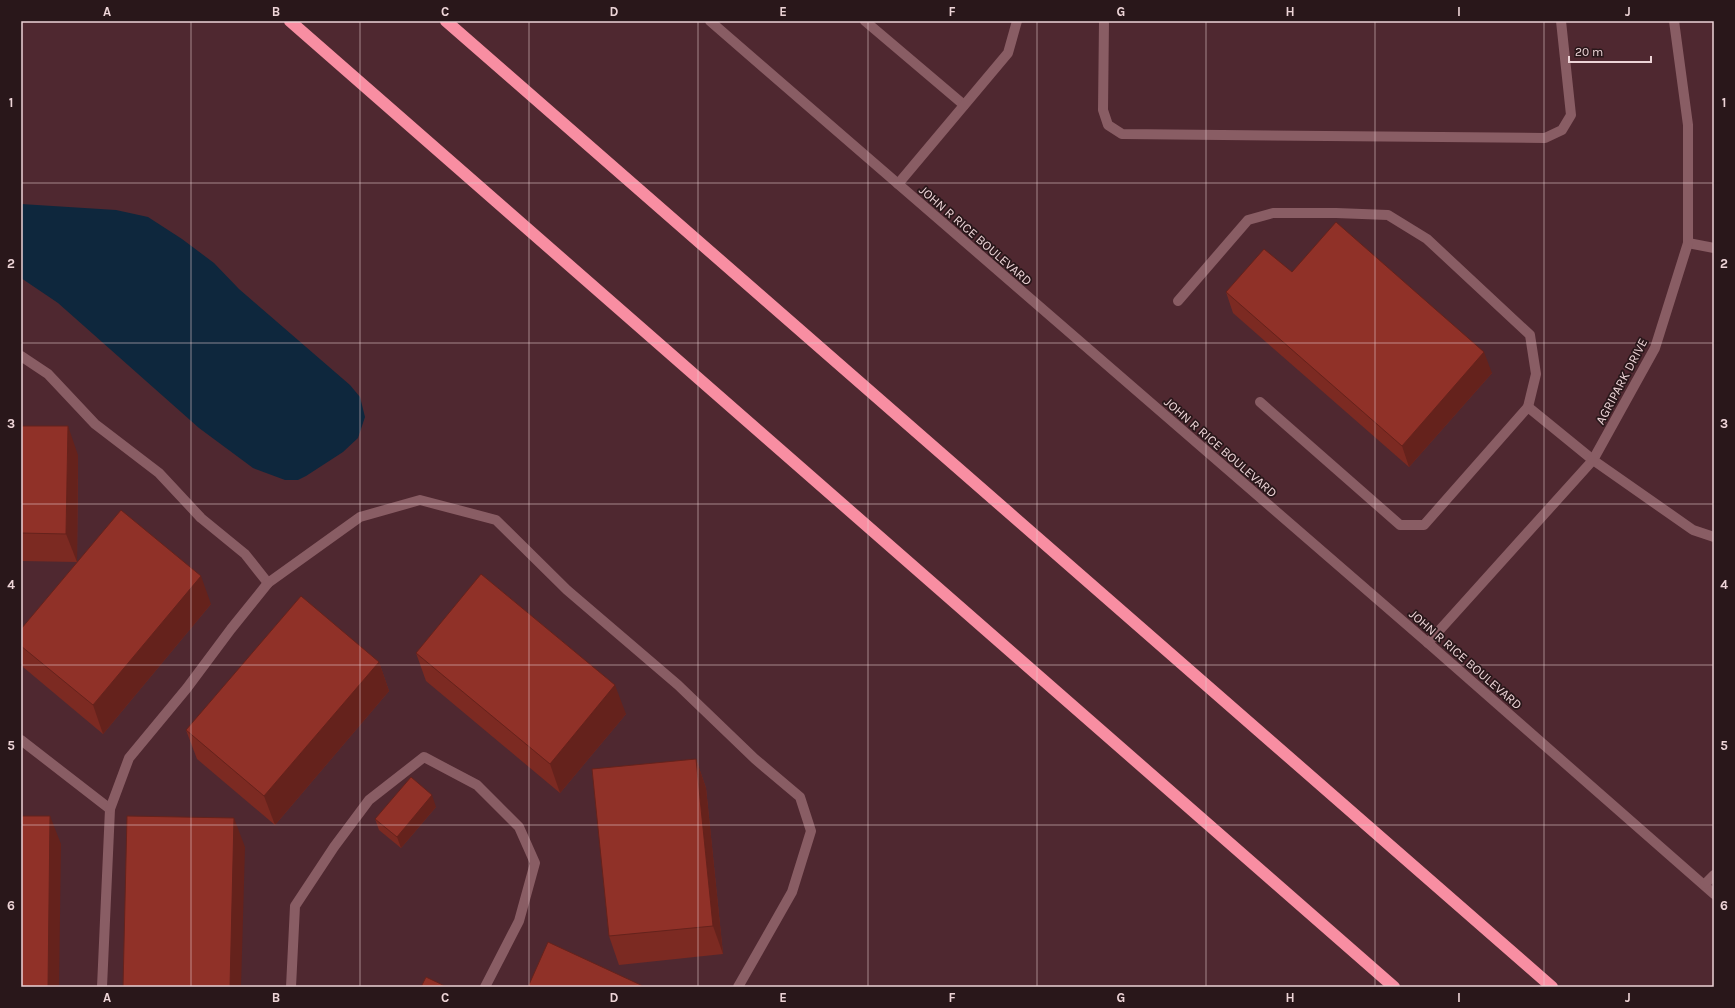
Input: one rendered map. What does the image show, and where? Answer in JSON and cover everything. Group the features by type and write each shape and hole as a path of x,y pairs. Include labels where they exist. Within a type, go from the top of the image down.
{"highway":[{"path":"290,21 1394,987"},
{"path":"446,21 1552,987"}],"street":[{"name":"JOHN R RICE BOULEVARD","path":"710,21 1428,643 1714,894"},
{"path":"865,21 964,106"},
{"path":"898,184 1008,53 1018,21"},
{"path":"1104,21 1103,110 1108,125 1122,134 1545,138 1562,130 1571,115 1561,21"},
{"name":"AGRIPARK DRIVE","path":"1428,643 1593,460 1655,348 1688,243 1688,126 1674,21"},
{"path":"1178,301 1248,220 1273,213 1336,213 1388,216 1427,239 1530,335 1536,374 1528,407 1424,525 1400,525 1260,402"},
{"path":"1688,243 1714,248"},
{"path":"21,356 48,374 96,424 159,474 201,518 245,554 268,583"},
{"path":"1528,407 1593,460 1693,530 1714,537"},
{"path":"102,987 110,809 129,758 187,688 231,628 268,583 360,518 420,500 496,520 567,590 678,685 755,759 800,797 811,831 792,892 738,987"},
{"path":"21,740 110,809"},
{"path":"290,987 295,906 334,847 369,800 424,757 477,786 519,827 535,863 519,921 485,987"},
{"path":"1704,884 1714,875"}],"water":[{"path":"21,204 116,210 148,217 182,239 214,263 239,289 350,385 360,397 365,417 358,438 343,452 298,480 285,480 253,468 199,428 58,303 21,278"}],"building":[{"path":"1336,222 1484,352 1402,446 1226,292 1264,249 1292,272"},
{"path":"21,426 68,426 66,534 21,533"},
{"path":"121,510 201,576 93,705 21,646 21,629"},
{"path":"481,574 615,685 550,764 416,653"},
{"path":"301,596 379,662 264,796 186,730"},
{"path":"696,759 713,926 609,936 592,769"},
{"path":"411,777 432,795 397,837 375,819"},
{"path":"21,816 50,816 48,987 21,987"},
{"path":"127,816 234,818 230,987 123,987"},
{"path":"548,942 643,986 643,987 528,987"},
{"path":"426,977 447,987 421,987"}]}
